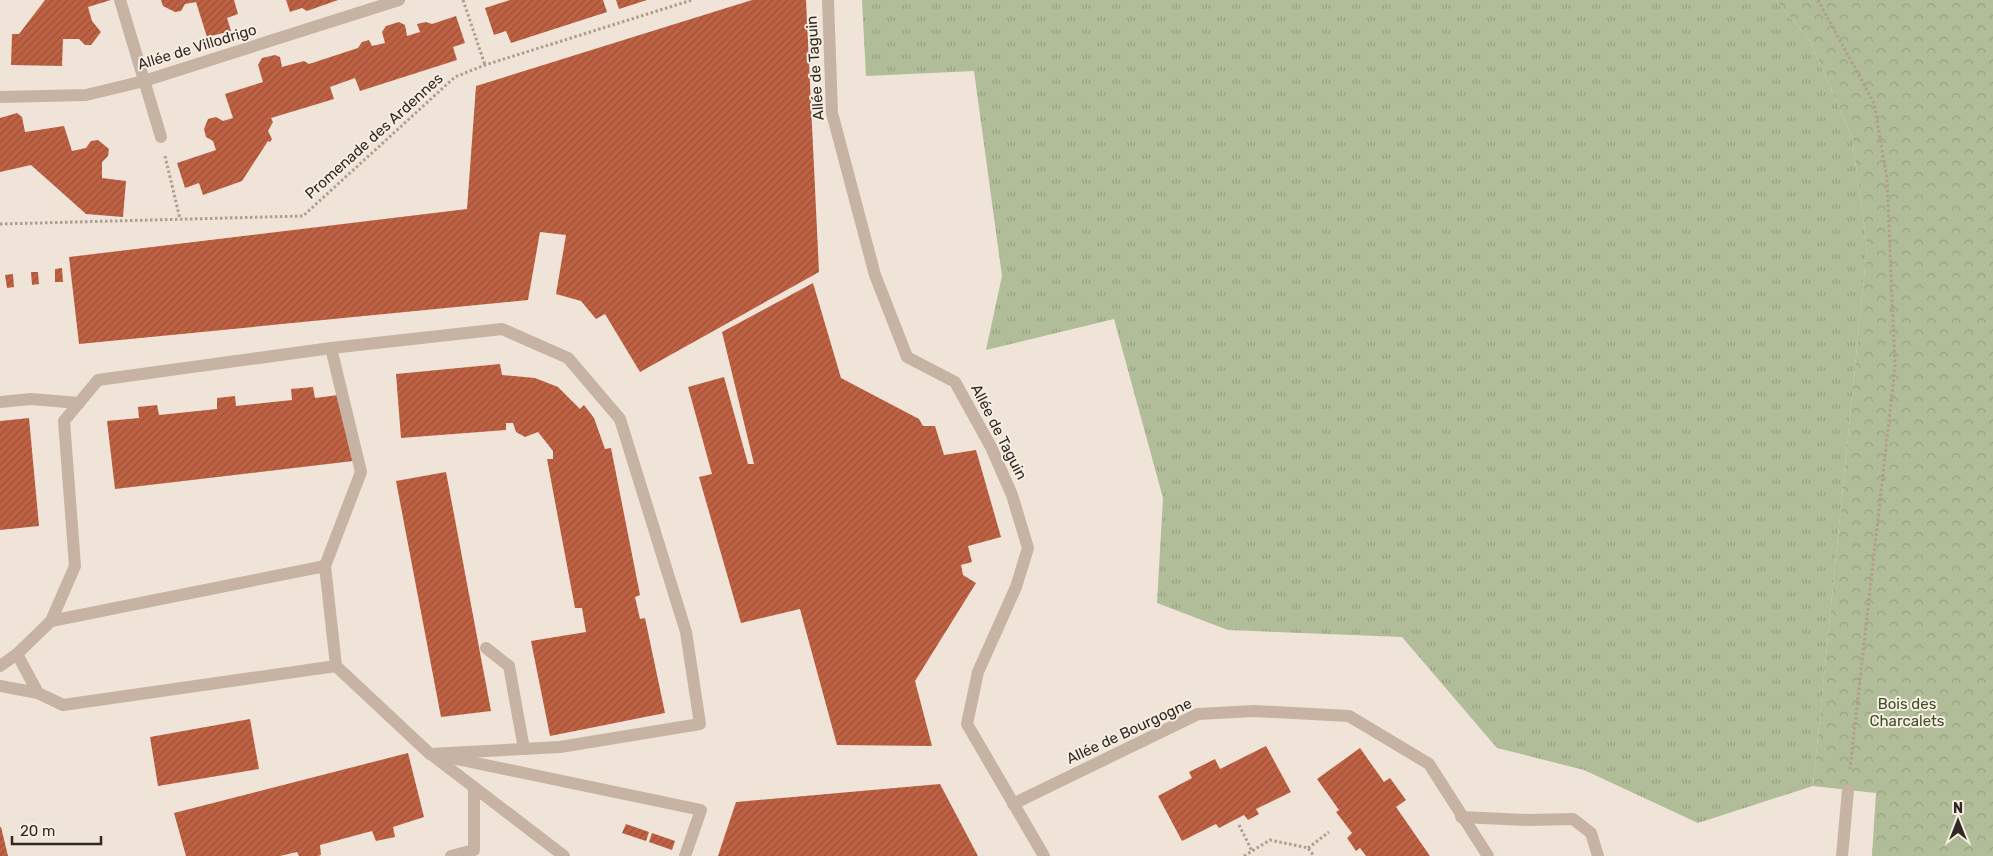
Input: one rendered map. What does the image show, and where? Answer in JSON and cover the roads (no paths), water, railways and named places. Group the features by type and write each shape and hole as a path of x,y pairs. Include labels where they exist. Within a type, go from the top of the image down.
{"street":[{"path":"120,0 160,137"},
{"name":"Allée de Villodrigo","path":"0,97 86,95 144,81 396,0"},
{"name":"Allée de Taguin","path":"828,0 832,113 875,275 907,358 956,382 991,447 1012,495 1028,548 1016,587 978,672 966,724 1044,856"},
{"path":"0,666 17,654 51,621 75,566 64,422 98,380 331,348 502,329 568,358 620,419 686,632 700,724 560,747 430,754"},
{"path":"331,348 361,472 326,566 336,666 430,754 564,856"},
{"path":"0,402 31,399 79,403"},
{"path":"51,621 326,566"},
{"path":"486,648 509,666 524,749"},
{"path":"17,654 38,693"},
{"path":"0,686 38,693 63,705 336,666"},
{"name":"Allée de Bourgogne","path":"1013,804 1198,714 1254,711 1349,716 1429,764 1461,817 1488,856"},
{"path":"430,754 701,810 685,856"},
{"path":"451,856 474,850 474,788"},
{"path":"1842,856 1848,790"},
{"path":"1461,817 1528,820 1573,819 1591,832 1598,856"}],"park label":[{"name":"Bois des Charcalets","path":"1907,712"}]}
